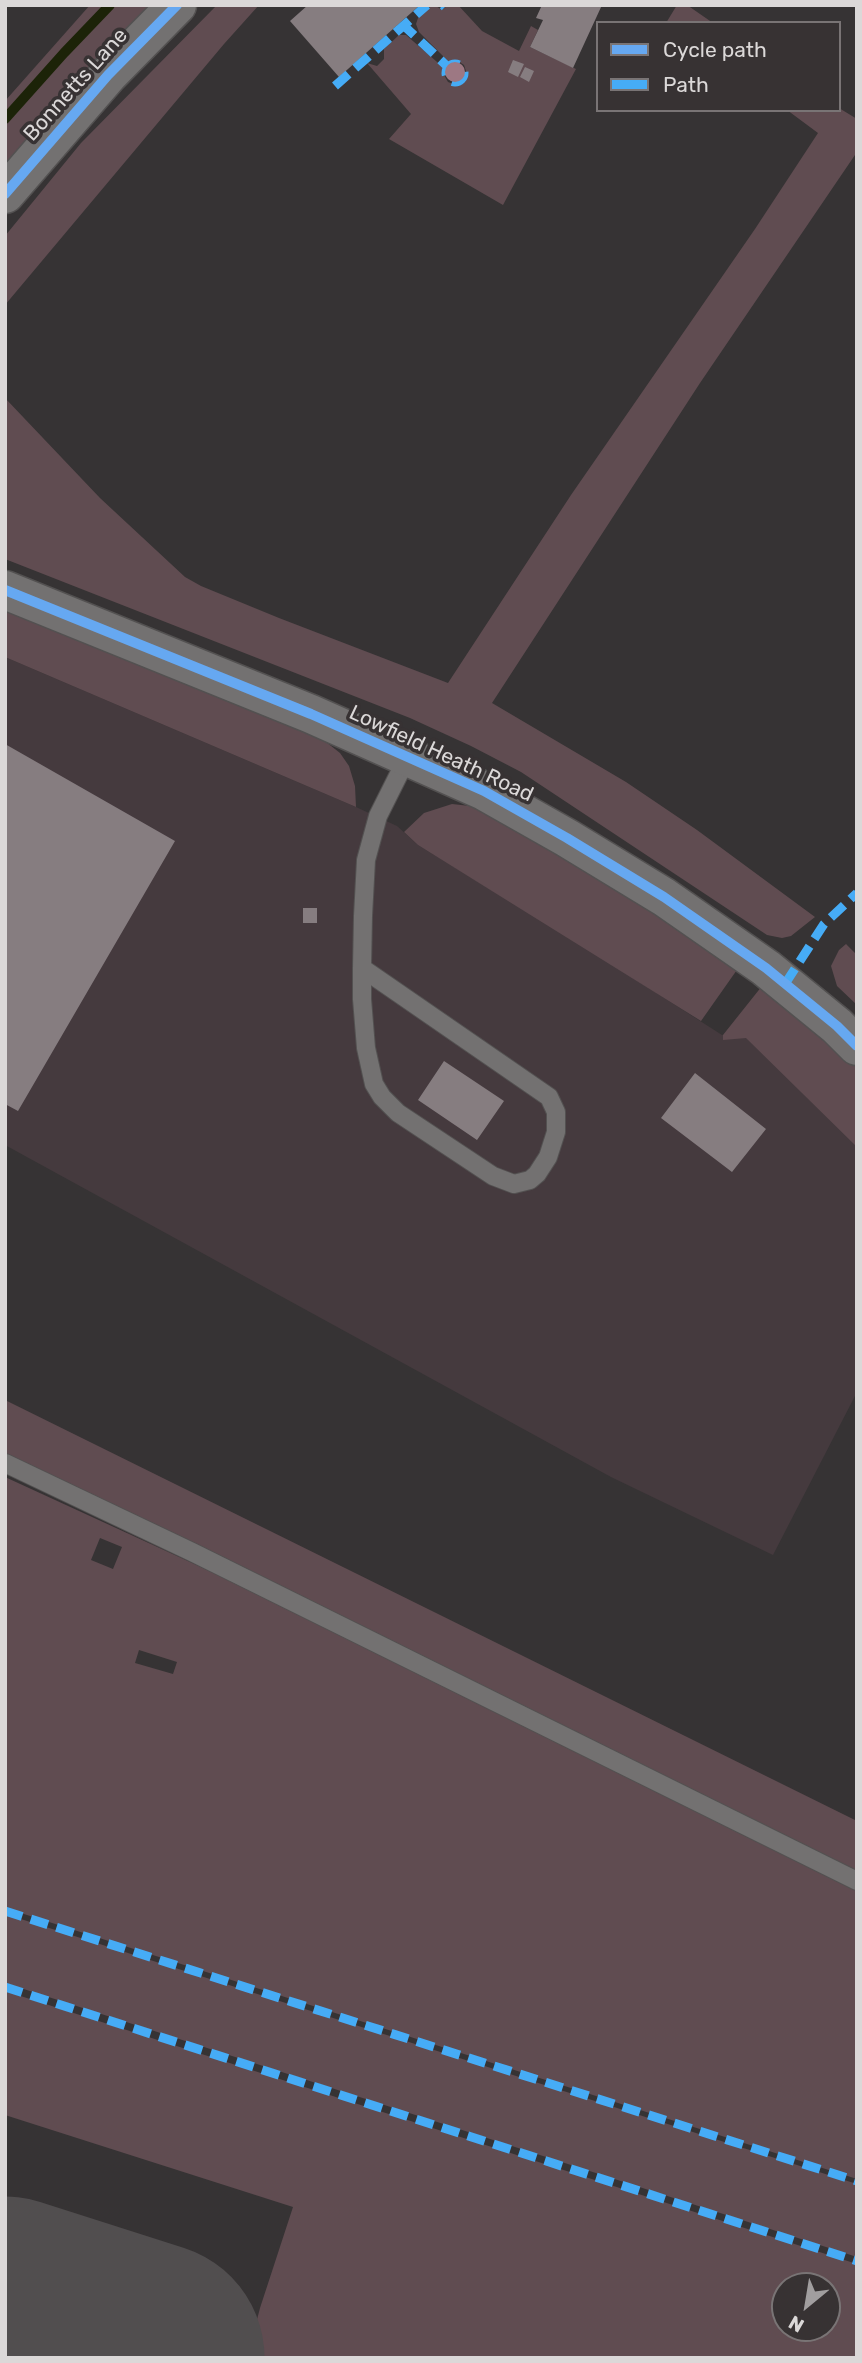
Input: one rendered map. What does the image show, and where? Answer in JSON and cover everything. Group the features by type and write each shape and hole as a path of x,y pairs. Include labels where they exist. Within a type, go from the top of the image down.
{"street":[{"name":"Bonnetts Lane","path":"5,194 100,83 177,5"},
{"name":"Lowfield Heath Road","path":"5,590 408,756 496,798 664,897 766,968 837,1026 857,1046"}],"lane":[{"path":"362,968 549,1097 556,1112 556,1132 548,1157 537,1174 522,1184 499,1179 418,1127 386,1102 374,1084 366,1048 362,968 363,887 368,851 378,816 408,756"},
{"path":"5,1463 192,1552 857,1881"}],"shaded area":[{"path":"90,5 152,5 5,166 5,101"},
{"path":"217,5 259,5 5,305 5,236 81,143"},
{"path":"448,5 458,5 482,31 519,51 531,26 538,30 530,47 576,69 503,205 389,139 411,114 367,63 377,66 384,59 384,49 399,35 406,35 444,68 448,82 456,85 462,83 467,74 464,65 458,61 449,62 419,32 416,24 418,18 431,6 442,10"},
{"path":"677,5 687,5 710,21 667,21"},
{"path":"841,109 857,119 857,152 700,383 492,703 626,782 697,830 815,917 791,936 782,938 767,935 521,772 471,746 410,718 5,559 5,398 100,498 185,577 279,618 448,683 571,495 818,133 790,112 841,112"},
{"path":"5,603 321,738 340,753 349,766 355,786 356,807 5,657"},
{"path":"5,657 397,826 418,845 722,1035 748,1035 857,1139 857,1392 773,1555 611,1477 5,1145"},
{"path":"452,804 470,806 551,847 739,967 701,1021 418,845 404,832 424,813"},
{"path":"846,944 857,955 857,1005 837,986 831,966 839,950"},
{"path":"762,986 819,1032 857,1068 857,1147 746,1038 723,1040 723,1035"},
{"path":"5,1400 857,1821 857,1871 172,1533 5,1454"},
{"path":"5,1477 214,1573 857,1890 857,2179 5,1908","holes":["100,1538 122,1547 113,1569 91,1560","139,1650 177,1662 173,1674 135,1663"]},
{"path":"5,1914 857,2184 857,2257 5,1983"},
{"path":"5,1991 857,2264 857,2358 247,2358 260,2308 293,2207 5,2115"}],"building":[{"path":"308,5 420,5 339,77 290,21"},
{"path":"542,5 602,5 573,68 530,47 543,20 536,18"},
{"path":"513,60 524,64 518,77 508,72"},
{"path":"525,67 534,71 529,82 520,77"},
{"path":"5,744 175,841 18,1111 5,1104"},
{"path":"303,908 317,908 317,923 303,923"},
{"path":"444,1061 504,1101 477,1140 418,1100"},
{"path":"695,1073 766,1129 732,1172 661,1118"}],"waterway":[{"path":"5,119 110,5"}],"taxiway":[{"path":"5,2320 49,2339 82,2358"}],"runway":[{"path":"5,2312 149,2358"}],"marked path":[{"path":"335,86 427,5"},
{"path":"401,23 448,67"},
{"path":"455,64 461,67 464,73 461,79 455,82 449,79 446,73 449,67 455,64"},
{"path":"785,984 824,924 857,893"},
{"path":"5,1911 857,2181"},
{"path":"5,1987 857,2261"}],"cycle path":[{"path":"5,194 108,75 177,5"},
{"path":"5,590 311,714 484,791 664,897 766,968 837,1026 857,1046"}]}
